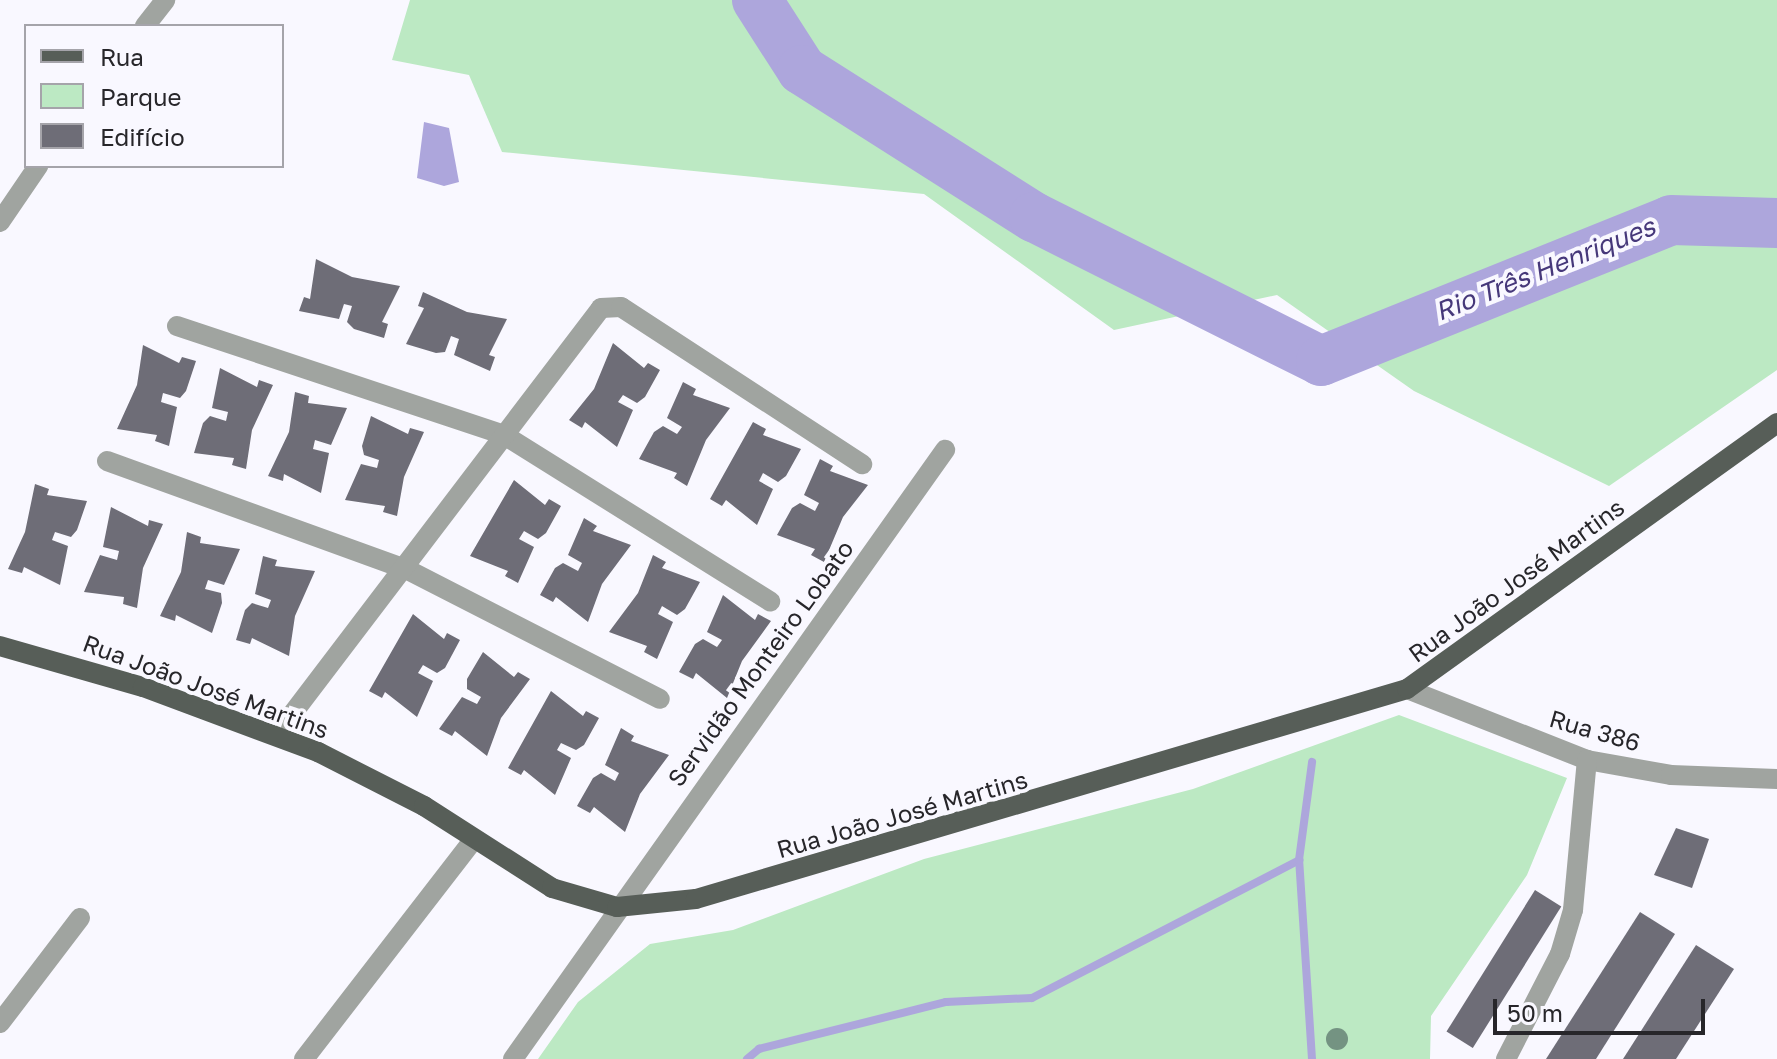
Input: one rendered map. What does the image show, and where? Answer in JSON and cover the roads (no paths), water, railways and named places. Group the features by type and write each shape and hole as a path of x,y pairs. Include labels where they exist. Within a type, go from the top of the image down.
{"main road":[{"name":"Rua João José Martins","path":"0,646 277,734 474,839 552,888 617,907 731,891 1407,689 1777,423"}],"street":[{"path":"147,24 165,0"},
{"path":"0,222 37,168"},
{"path":"277,734 406,569 601,308 621,307 862,464"},
{"path":"177,326 504,435 770,601"},
{"name":"Servidão Monteiro Lobato","path":"513,1059 617,907 945,450"},
{"path":"107,461 406,569 660,699"},
{"name":"Rua 386","path":"1407,689 1587,760 1671,775 1777,779"},
{"path":"1506,1059 1560,954 1573,910 1587,760"},
{"path":"304,1059 474,839"},
{"path":"0,1023 80,918"}],"waterway":[{"name":"Rio Três Henriques","path":"757,0 802,70 1034,217 1321,361 1671,220 1777,223"},
{"path":"1312,762 1299,860 1312,1059"},
{"path":"747,1059 759,1049 946,1002 1032,998 1299,860"}]}
